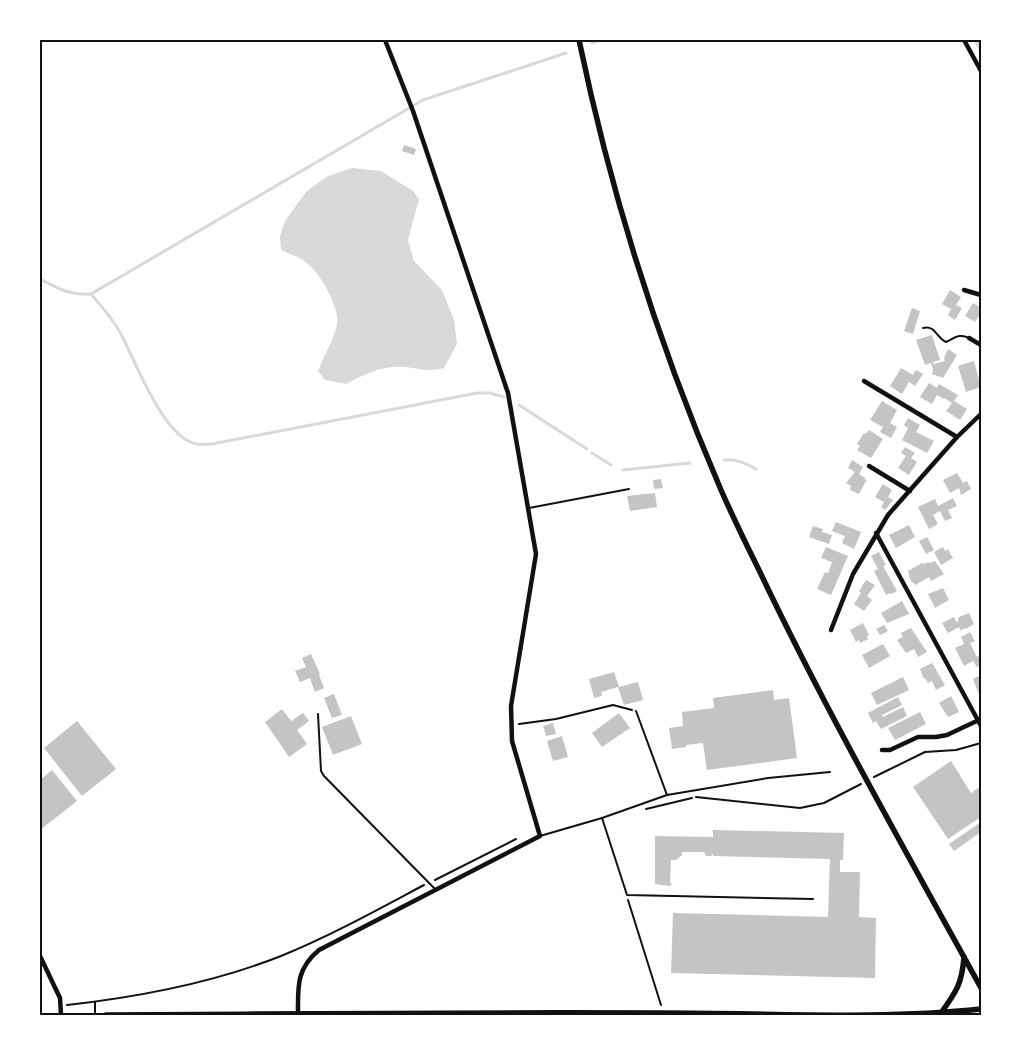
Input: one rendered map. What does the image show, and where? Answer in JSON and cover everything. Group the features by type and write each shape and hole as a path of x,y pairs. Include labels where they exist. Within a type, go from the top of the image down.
{"main road":[{"path":"579,40 596,114 631,246 654,318 689,413 722,492 798,652 981,988"},
{"path":"941,1013 959,987 963,974 964,957"},
{"path":"106,1015 941,1013 981,1009"}],"street":[{"path":"298,1014 298,987 302,969 319,950 437,891 540,836 512,741 510,724 511,706 536,554 508,393 413,111 385,40"},
{"path":"964,40 981,71"},
{"path":"964,290 981,295"},
{"path":"969,338 981,345"},
{"path":"864,381 957,437"},
{"path":"831,630 853,574 888,515 957,437 981,414"},
{"path":"869,466 910,491"},
{"path":"876,533 979,719 981,726"},
{"path":"882,750 890,750 918,737 947,735 979,719"},
{"path":"40,956 60,998 61,1015"}],"lane":[{"path":"923,328 933,328 942,340 946,342 959,335 969,338"},
{"path":"529,508 629,489"},
{"path":"636,711 667,795"},
{"path":"318,714 321,771 324,776 437,891"},
{"path":"540,836 602,818 667,795 768,778 830,772"},
{"path":"602,818 627,895 813,899"}],"path":[{"path":"510,724 556,719 613,705 636,711"},
{"path":"908,760 925,752 956,750 981,743"},
{"path":"636,805 648,809 696,797 800,808 824,802"},
{"path":"61,1006 123,999 208,980 280,956 347,926 520,837"},
{"path":"627,895 664,1014"},
{"path":"95,1002 95,1015"}],"shaded area":[{"path":"352,168 381,171 413,191 419,199 408,240 414,261 442,290 454,320 457,344 444,368 428,370 389,367 367,374 346,384 325,380 318,371 336,330 336,309 329,292 314,270 303,260 281,250 280,236 285,221 306,192 326,177"}],"building":[{"path":"404,145 416,149 414,155 402,151"},
{"path":"950,290 961,297 956,305 962,308 955,320 948,315 951,309 942,304"},
{"path":"973,303 981,308 981,319 978,317 975,322 965,316"},
{"path":"912,308 920,311 913,334 904,331"},
{"path":"932,335 940,360 933,362 934,364 945,361 944,358 948,349 957,355 943,378 932,374 931,363 925,365 916,340"},
{"path":"974,361 981,387 966,392 958,366"},
{"path":"901,368 913,375 916,370 923,374 915,386 909,382 902,394 890,386"},
{"path":"929,383 937,388 939,384 958,395 954,401 967,409 960,420 946,411 952,403 944,398 937,395 932,404 920,397"},
{"path":"882,401 897,410 890,423 897,427 891,438 880,432 883,427 870,420"},
{"path":"908,418 920,425 916,432 934,441 927,453 902,440 908,428 904,425"},
{"path":"869,430 883,439 871,458 857,450 860,446 857,444 864,433 866,434"},
{"path":"905,447 915,453 911,458 917,462 909,475 898,468 906,456 901,453"},
{"path":"852,460 863,467 859,474 866,481 859,494 850,490 851,486 846,483 855,472 848,468"},
{"path":"957,473 963,483 967,481 971,489 961,495 959,488 950,493 943,480"},
{"path":"661,479 663,488 654,489 653,480"},
{"path":"883,484 892,490 888,497 893,500 885,510 881,507 884,502 875,497"},
{"path":"655,493 657,507 630,511 627,496"},
{"path":"953,498 957,506 948,510 952,518 945,521 940,511 933,515 938,524 929,529 918,507 935,499 938,506"},
{"path":"836,522 861,532 854,549 842,543 845,536 832,531"},
{"path":"909,525 915,537 896,548 889,535"},
{"path":"813,526 823,529 822,532 832,535 829,544 809,537"},
{"path":"927,537 934,550 926,554 919,541"},
{"path":"826,547 848,556 831,595 817,589 825,572 828,573 832,562 821,558"},
{"path":"943,547 945,551 948,549 953,558 941,565 934,552"},
{"path":"879,552 886,565 883,566 897,591 891,594 886,595 874,571 878,569 871,556"},
{"path":"935,561 944,574 931,581 929,577 915,585 910,579 908,571 922,563"},
{"path":"866,580 875,585 867,596 872,600 864,611 854,604"},
{"path":"943,588 949,600 935,608 928,594"},
{"path":"902,601 909,614 887,623 881,613"},
{"path":"969,613 974,624 961,631 959,627 948,633 942,623 954,617 957,623 959,617"},
{"path":"863,623 869,635 867,636 868,639 860,643 859,640 856,642 850,630"},
{"path":"884,625 888,631 880,635 876,629"},
{"path":"911,628 927,652 918,657 914,649 906,653 897,640 903,637 901,633"},
{"path":"970,632 975,641 970,643 977,657 981,654 981,665 977,667 973,661 964,666 955,648 964,644 961,637"},
{"path":"883,644 890,656 869,668 862,655"},
{"path":"311,654 324,688 315,692 310,678 300,682 295,671 306,667 302,658"},
{"path":"932,663 945,685 936,690 932,681 928,683 924,679 920,669"},
{"path":"614,672 619,687 638,682 643,700 624,705 618,687 601,692 602,696 594,698 589,679"},
{"path":"981,675 981,699 973,679"},
{"path":"903,677 909,690 877,705 871,693"},
{"path":"773,690 774,700 789,698 797,758 707,770 703,743 672,749 669,728 683,726 682,712 714,708 713,698"},
{"path":"334,694 342,715 332,718 324,698"},
{"path":"951,696 959,712 948,717 939,703"},
{"path":"898,697 902,705 882,715 883,717 903,707 907,716 881,729 876,721 873,723 868,713"},
{"path":"282,709 291,721 303,713 309,721 297,730 307,744 289,757 265,722"},
{"path":"920,712 926,724 895,740 888,728"},
{"path":"619,713 630,728 602,747 592,733"},
{"path":"351,716 362,744 333,755 322,727"},
{"path":"77,721 116,769 82,796 44,748"},
{"path":"553,723 556,734 546,736 543,726"},
{"path":"562,736 568,757 553,761 547,741"},
{"path":"951,761 971,793 981,786 981,817 948,839 913,787"},
{"path":"52,770 77,801 40,830 40,780"},
{"path":"981,822 981,832 954,851 949,844"},
{"path":"713,830 844,833 843,860 840,860 840,872 860,872 859,917 876,918 875,978 671,973 673,913 828,917 830,859 713,856 713,854 706,856 704,852 682,852 682,855 676,860 671,860 670,882 672,884 670,886 655,884 655,836 713,837"}],"waterway":[{"path":"592,43 600,40"},
{"path":"975,40 981,51"},
{"path":"40,279 71,293 91,294 423,100 566,53"},
{"path":"91,294 118,329 162,414 172,428 184,438 196,444 212,444 477,393 490,393 504,397"},
{"path":"519,405 587,449"},
{"path":"592,453 611,465"},
{"path":"724,460 741,462 756,469"},
{"path":"623,470 690,463"}]}
